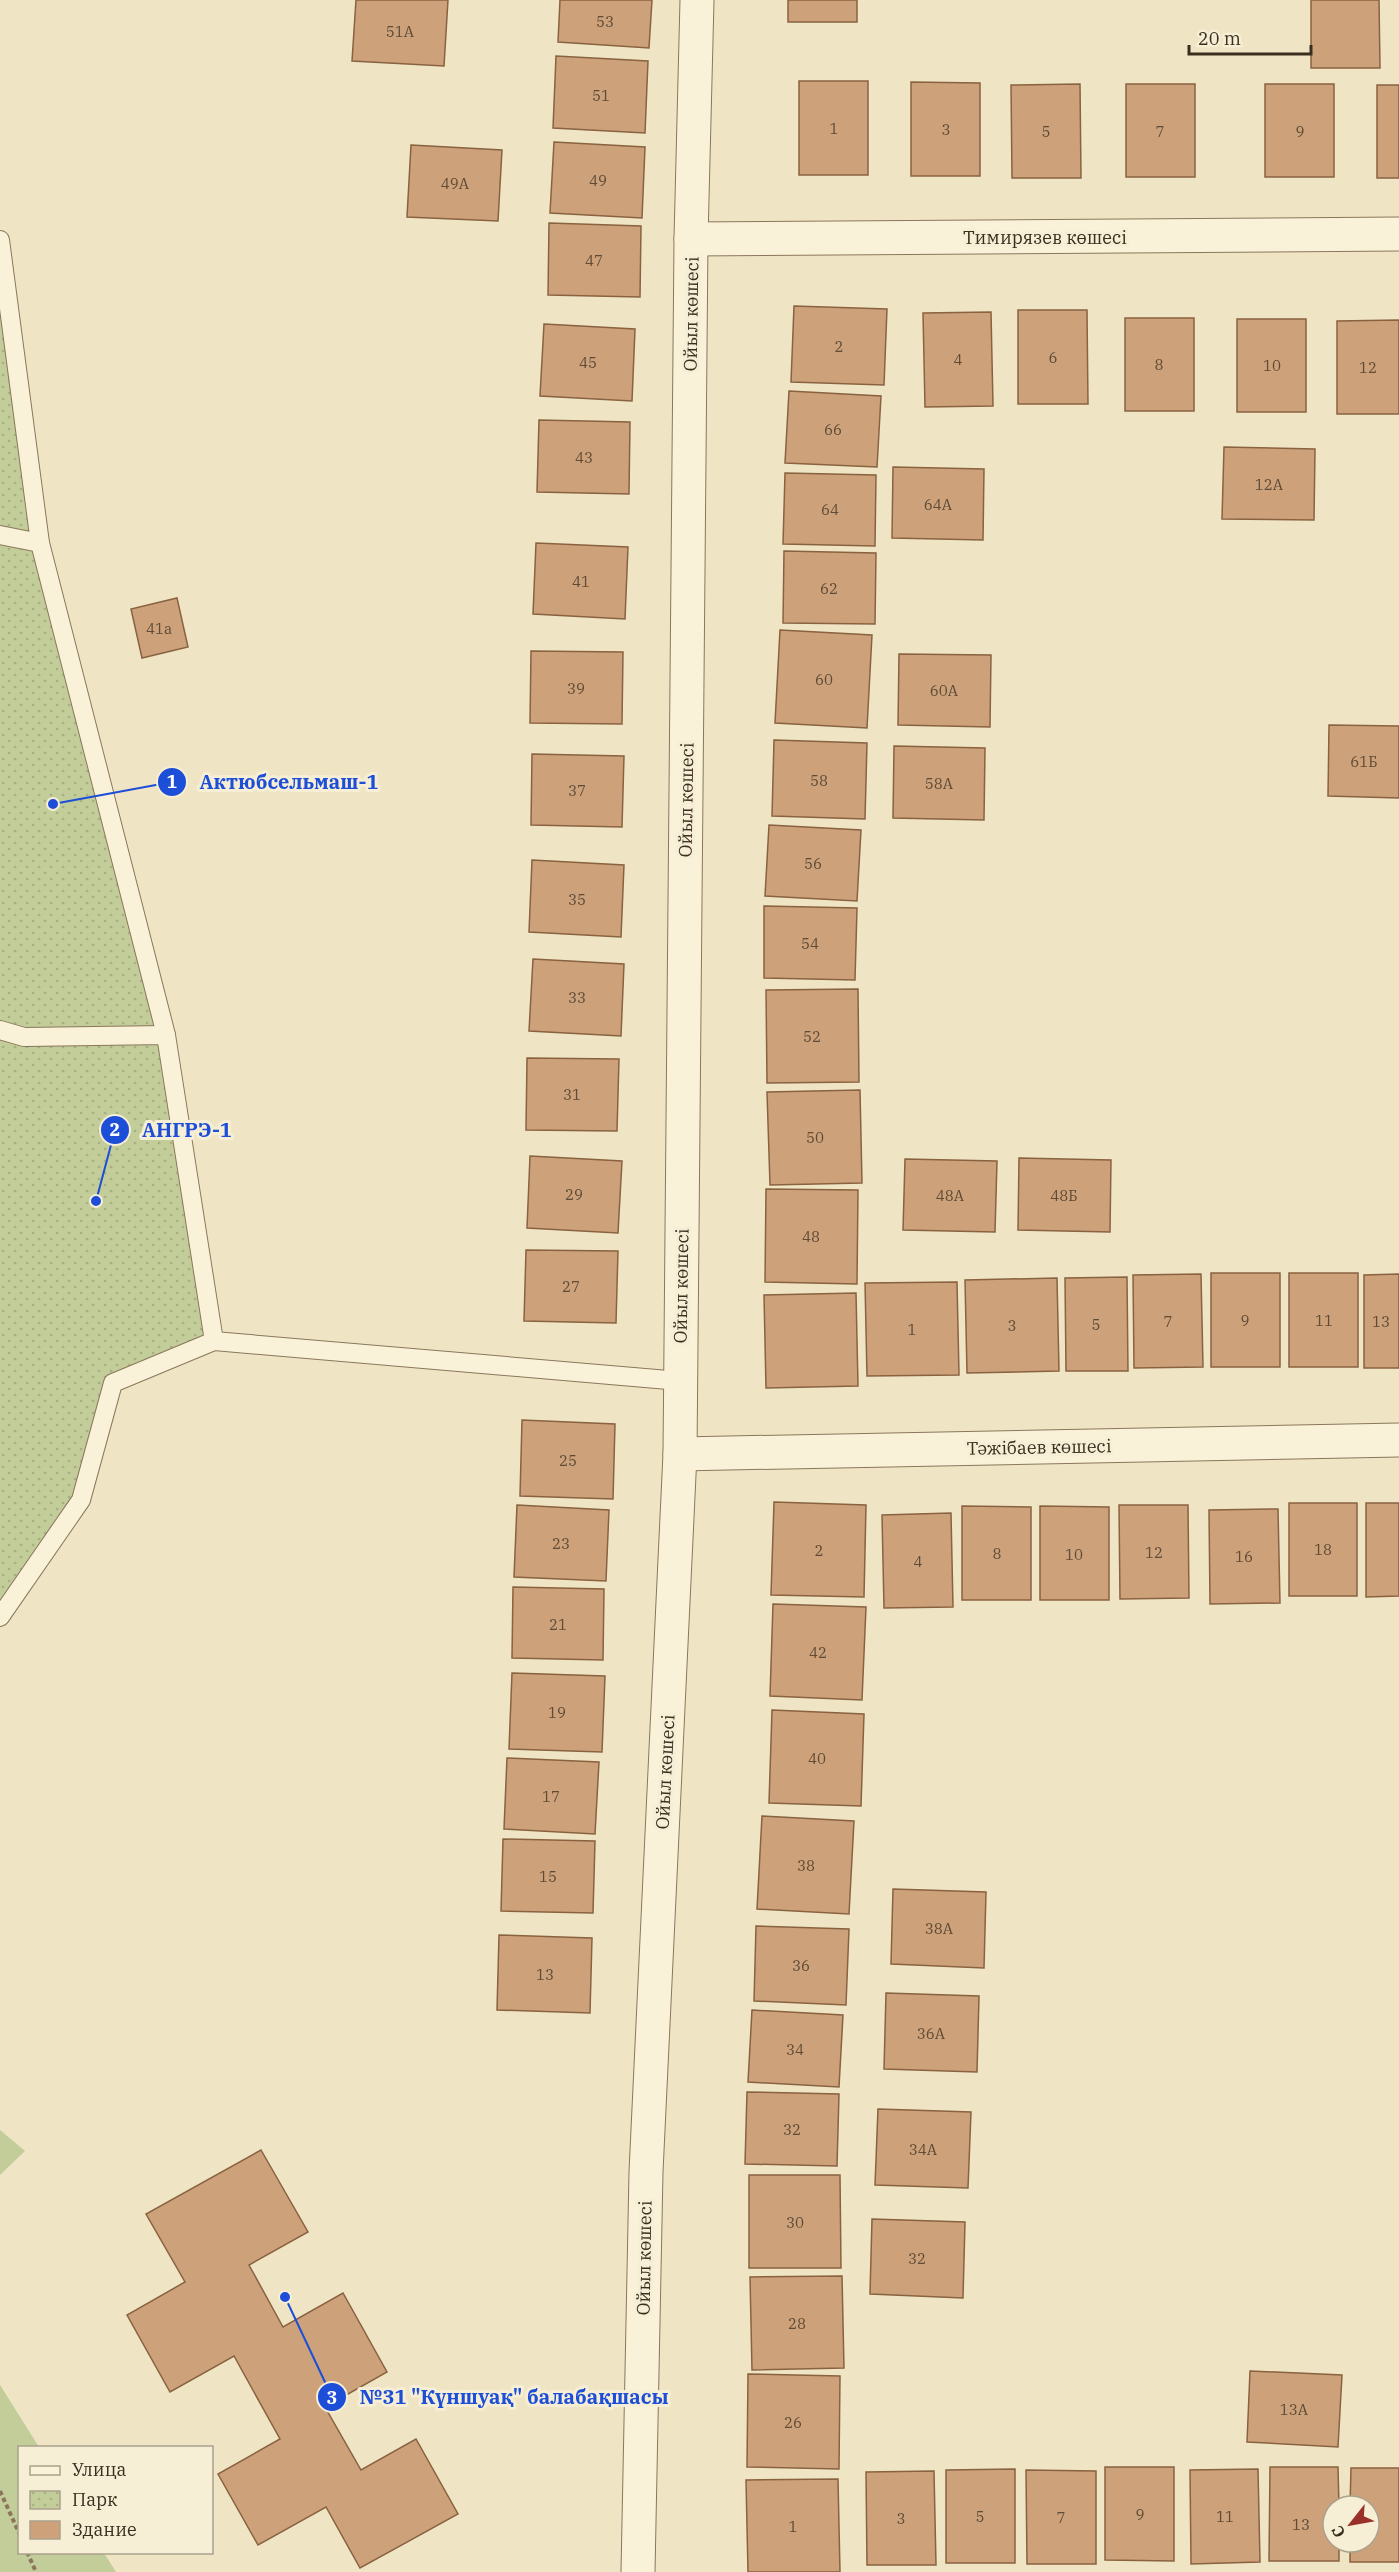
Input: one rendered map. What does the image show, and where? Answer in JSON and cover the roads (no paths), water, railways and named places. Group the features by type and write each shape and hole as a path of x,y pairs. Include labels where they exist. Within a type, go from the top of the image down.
{"street":[{"name":"Ойыл көшесі","path":"638,2572 646,2172 680,1454 692,239 697,0"},
{"name":"Тимирязев көшесі","path":"692,239 1399,234"},
{"name":"Тәжібаев көшесі","path":"680,1454 1399,1440"}],"lane":[{"path":"0,240 40,543 166,1035 214,1341"},
{"path":"0,536 40,543"},
{"path":"0,1030 24,1037 166,1035"},
{"path":"0,1617 81,1500 113,1383 214,1341 680,1381"}],"place":[{"name":"Актюбсельмаш-1","path":"53,804"},
{"name":"АНГРЭ-1","path":"96,1201"},
{"name":"№31 \"Күншуақ\" балабақшасы","path":"285,2297"}]}
